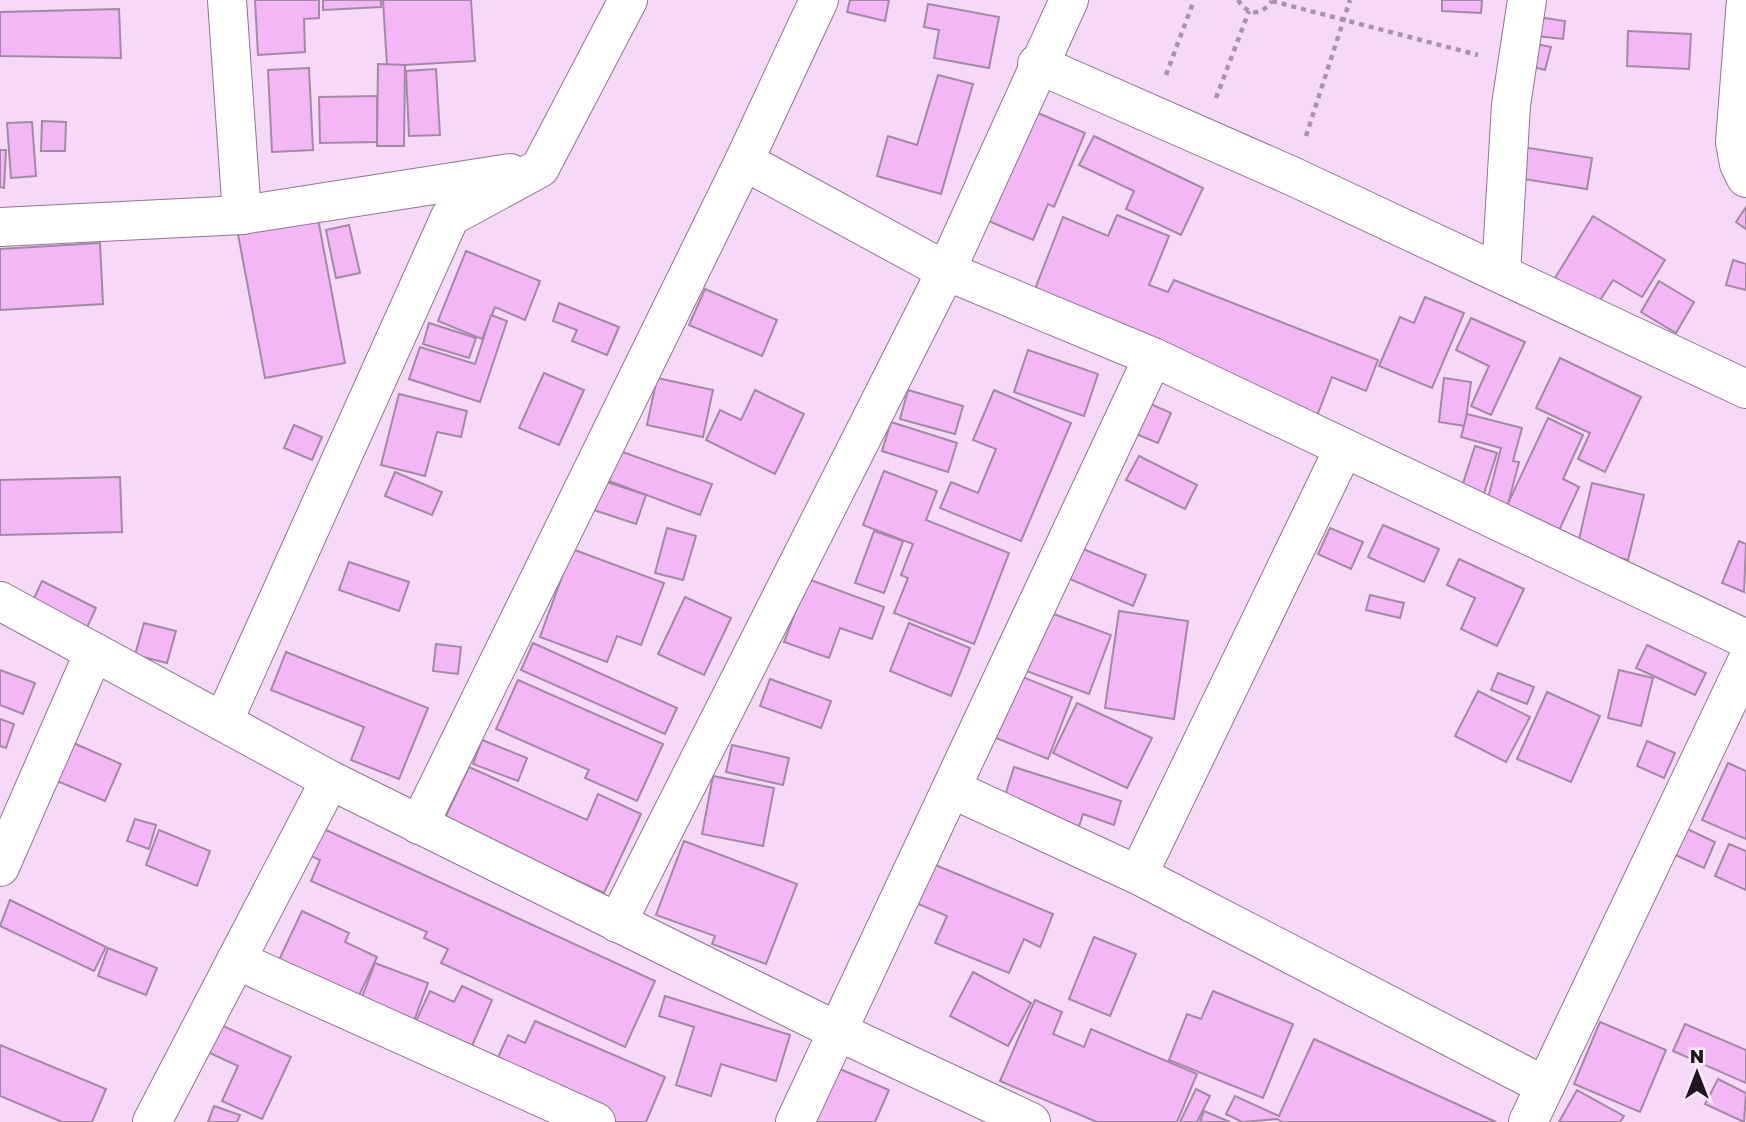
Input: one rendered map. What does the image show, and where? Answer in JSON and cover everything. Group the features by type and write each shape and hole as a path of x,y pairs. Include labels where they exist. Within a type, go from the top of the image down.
{"street":[{"path":"227,0 242,215"},
{"path":"223,722 450,217 540,168 628,0"},
{"path":"419,825 744,162 819,0"},
{"path":"617,923 946,271 1037,64 1069,0"},
{"path":"1501,273 1511,105 1527,0"},
{"path":"1746,0 1735,142 1739,164 1746,178"},
{"path":"1037,64 1292,176 1746,388"},
{"path":"744,162 946,271 1153,357 1746,639"},
{"path":"0,227 242,215 540,168"},
{"path":"795,1122 1153,357"},
{"path":"1138,876 1344,448"},
{"path":"0,601 330,780 419,825 839,1032 1031,1122"},
{"path":"0,867 94,652"},
{"path":"1528,1122 1746,663"},
{"path":"152,1122 330,780"},
{"path":"952,789 1138,876 1545,1086"},
{"path":"236,960 596,1122"}],"path":[{"path":"1151,113 1194,0"},
{"path":"1238,0 1255,13 1265,10 1272,0 1481,56"},
{"path":"1292,176 1350,0"},
{"path":"1201,135 1250,11"}],"building":[{"path":"255,0 319,0 319,18 304,19 305,52 258,55"},
{"path":"323,0 381,0 381,7 323,10"},
{"path":"383,0 471,0 475,61 387,66"},
{"path":"850,0 889,0 885,21 847,12"},
{"path":"1442,0 1482,0 1481,13 1442,11"},
{"path":"928,4 999,17 989,68 934,58 939,30 924,27"},
{"path":"119,9 121,58 0,56 0,12"},
{"path":"1531,16 1565,21 1563,39 1529,35"},
{"path":"1628,31 1691,34 1689,69 1627,66"},
{"path":"1523,41 1551,47 1545,70 1518,63"},
{"path":"378,64 405,65 404,146 377,146"},
{"path":"309,68 313,150 272,152 268,70"},
{"path":"436,69 440,135 409,136 406,71"},
{"path":"938,75 973,84 941,194 877,176 888,136 917,145"},
{"path":"377,96 377,142 320,143 319,97"},
{"path":"1031,110 1085,133 1054,207 1048,204 1033,240 984,219"},
{"path":"42,121 66,122 65,151 41,151"},
{"path":"32,122 36,176 11,178 7,123"},
{"path":"1094,136 1203,188 1181,235 1126,209 1134,191 1079,165"},
{"path":"1523,147 1592,158 1587,189 1518,178"},
{"path":"0,150 6,150 4,188 0,187"},
{"path":"1746,207 1746,229 1736,222"},
{"path":"1117,215 1169,236 1149,285 1168,292 1174,280 1378,360 1366,391 1332,377 1315,421 1030,302 1063,217 1108,236"},
{"path":"1593,216 1665,260 1642,297 1613,280 1597,305 1555,278"},
{"path":"318,219 345,363 265,378 238,234"},
{"path":"349,225 360,273 336,278 326,230"},
{"path":"100,243 103,304 0,310 0,249"},
{"path":"466,251 540,281 525,320 495,307 482,339 438,321"},
{"path":"1733,260 1746,264 1746,290 1726,285"},
{"path":"1659,281 1694,302 1676,333 1641,312"},
{"path":"705,289 777,320 762,356 689,325"},
{"path":"1425,297 1464,313 1432,388 1379,366 1400,317 1414,323"},
{"path":"559,303 619,327 607,355 572,341 577,330 553,321"},
{"path":"491,315 507,321 480,402 409,379 420,347 475,364"},
{"path":"1471,318 1525,342 1491,415 1471,406 1489,366 1456,350"},
{"path":"429,323 476,338 469,358 423,344"},
{"path":"1028,350 1098,374 1084,416 1014,392"},
{"path":"1560,358 1641,397 1605,472 1578,459 1590,433 1536,408"},
{"path":"544,373 584,390 559,445 519,428"},
{"path":"657,378 713,390 703,437 647,425"},
{"path":"1444,378 1471,382 1465,426 1439,422"},
{"path":"755,390 804,414 775,474 706,440 720,410 741,420"},
{"path":"908,390 963,406 955,434 900,419"},
{"path":"994,390 1071,423 1021,541 940,508 951,482 978,493 996,449 973,440"},
{"path":"399,394 467,411 461,437 437,432 425,476 381,465"},
{"path":"1139,399 1171,413 1158,443 1126,430"},
{"path":"1467,414 1522,428 1513,461 1519,462 1507,508 1487,502 1501,448 1461,437"},
{"path":"1548,418 1583,435 1563,479 1579,487 1556,537 1504,512"},
{"path":"891,422 957,443 948,472 882,451"},
{"path":"294,425 322,437 312,460 284,448"},
{"path":"1475,446 1497,453 1480,506 1458,499"},
{"path":"620,451 712,484 700,515 609,481"},
{"path":"1139,456 1197,485 1185,509 1126,480"},
{"path":"884,471 937,491 926,520 1009,553 974,644 894,613 908,578 901,575 913,544 863,525"},
{"path":"395,472 442,492 432,515 385,496"},
{"path":"120,477 122,532 0,535 0,480"},
{"path":"601,480 646,495 636,524 591,509"},
{"path":"1592,483 1644,495 1628,560 1577,548"},
{"path":"1383,525 1439,549 1424,582 1368,557"},
{"path":"667,528 696,536 683,580 655,573"},
{"path":"1330,528 1363,542 1351,569 1318,554"},
{"path":"874,531 903,541 884,593 855,583"},
{"path":"1739,541 1746,544 1744,592 1722,583"},
{"path":"1071,544 1146,575 1133,606 1058,574"},
{"path":"572,549 664,583 641,645 617,636 607,662 540,637"},
{"path":"1459,559 1524,589 1497,646 1461,629 1475,598 1447,585"},
{"path":"349,562 409,582 399,611 339,590"},
{"path":"808,579 884,607 872,639 840,628 829,658 784,642"},
{"path":"42,581 96,608 83,636 29,609"},
{"path":"1370,595 1404,603 1400,618 1366,610"},
{"path":"685,597 731,618 704,675 658,654"},
{"path":"1040,609 1111,635 1089,694 1018,668"},
{"path":"1119,611 1188,621 1174,719 1105,708"},
{"path":"144,623 176,631 167,663 135,655"},
{"path":"909,623 970,648 951,696 890,671"},
{"path":"533,643 677,708 665,734 521,670"},
{"path":"436,644 461,647 458,674 433,671"},
{"path":"1647,645 1706,673 1695,695 1636,668"},
{"path":"286,652 428,708 399,779 351,760 364,727 271,690"},
{"path":"1003,669 1072,697 1048,759 979,731"},
{"path":"0,670 35,683 23,714 0,705"},
{"path":"1619,670 1653,678 1641,726 1608,718"},
{"path":"1498,673 1534,687 1527,704 1491,690"},
{"path":"770,679 831,701 821,728 760,706"},
{"path":"518,680 663,744 637,801 585,778 589,770 496,729"},
{"path":"1478,691 1530,717 1506,762 1455,736"},
{"path":"1547,692 1600,716 1571,782 1517,759"},
{"path":"1077,703 1152,738 1127,788 1053,753"},
{"path":"0,719 14,724 6,748 0,746"},
{"path":"482,740 527,758 518,781 473,764"},
{"path":"69,741 121,764 105,801 52,779"},
{"path":"1647,741 1675,753 1664,778 1637,766"},
{"path":"732,745 789,758 783,785 726,772"},
{"path":"1728,763 1746,771 1746,839 1702,820"},
{"path":"469,767 587,820 598,794 641,814 604,893 444,820"},
{"path":"1014,767 1121,801 1114,825 1083,814 1072,849 996,824"},
{"path":"713,776 774,788 763,846 702,834"},
{"path":"135,819 156,825 149,849 127,841"},
{"path":"302,819 655,981 625,1047 441,963 448,949 424,938 427,932 311,881 320,860 289,846"},
{"path":"1685,828 1715,842 1704,868 1673,854"},
{"path":"159,830 210,851 197,886 146,865"},
{"path":"684,841 797,884 766,964 712,944 715,936 656,915"},
{"path":"1729,844 1746,851 1746,890 1715,876"},
{"path":"921,859 1053,914 1040,947 1024,939 1009,973 935,943 947,916 904,898"},
{"path":"10,900 106,947 94,971 0,926"},
{"path":"302,911 349,933 345,942 377,957 348,1019 269,981"},
{"path":"1094,937 1136,954 1110,1016 1069,999"},
{"path":"108,948 157,968 146,995 98,976"},
{"path":"375,963 428,983 405,1045 351,1026"},
{"path":"973,972 1031,1003 1008,1046 950,1016"},
{"path":"462,986 492,1000 472,1046 416,1021 430,991 454,1002"},
{"path":"1213,991 1293,1024 1263,1098 1169,1060 1187,1014 1201,1019"},
{"path":"665,996 790,1035 776,1081 721,1064 711,1096 676,1085 694,1027 659,1016"},
{"path":"1035,1000 1062,1012 1053,1034 1084,1047 1091,1029 1197,1074 1177,1122 1097,1122 1000,1081"},
{"path":"199,1015 291,1057 262,1119 222,1101 238,1066 186,1042"},
{"path":"535,1021 665,1077 646,1122 564,1122 488,1080 508,1035 525,1043"},
{"path":"1600,1022 1666,1050 1640,1112 1574,1084"},
{"path":"1685,1024 1746,1050 1746,1083 1673,1051"},
{"path":"1314,1039 1496,1122 1282,1122 1277,1119 1242,1122 1226,1114 1235,1096 1279,1116"},
{"path":"0,1045 106,1089 92,1122 62,1122 0,1096"},
{"path":"819,1060 889,1090 875,1122 793,1122"},
{"path":"1718,1079 1746,1093 1744,1122 1705,1104"},
{"path":"1196,1089 1210,1096 1197,1122 1180,1122"},
{"path":"1577,1090 1624,1116 1620,1122 1559,1122"},
{"path":"214,1106 240,1115 237,1122 208,1122"},
{"path":"1204,1111 1230,1122 1200,1122"}]}
